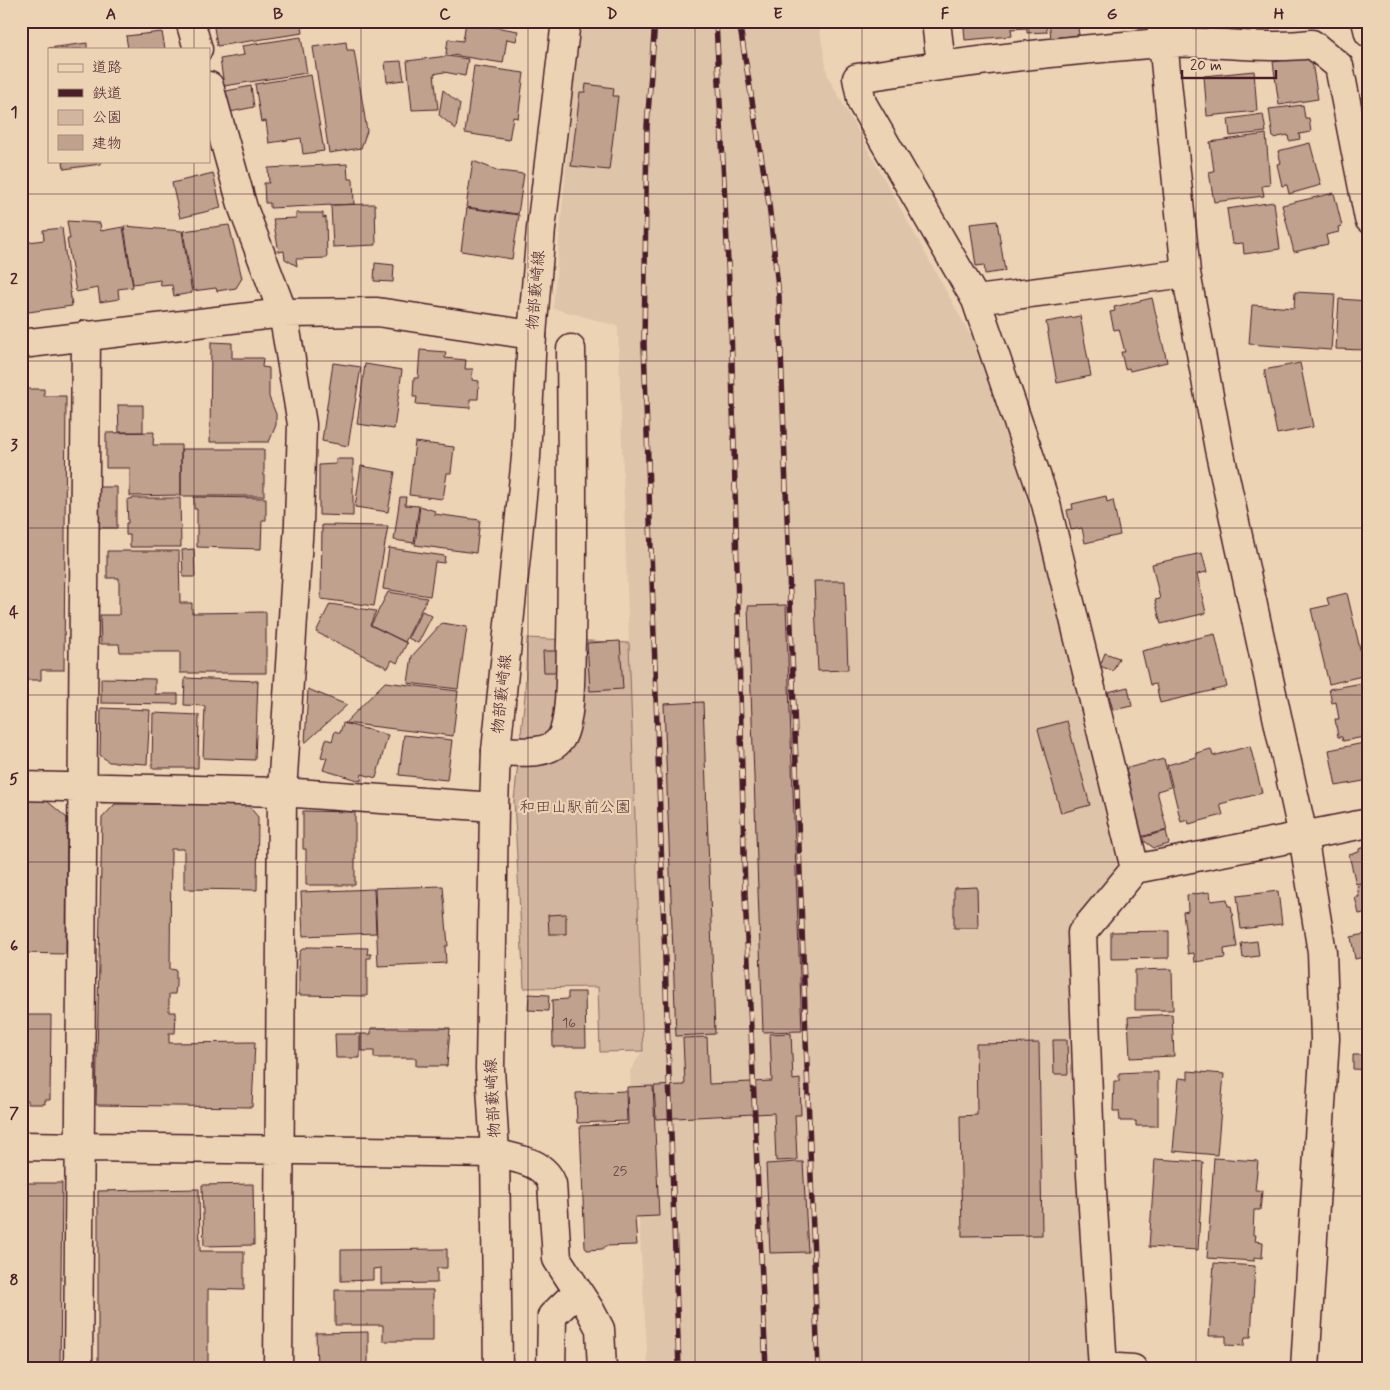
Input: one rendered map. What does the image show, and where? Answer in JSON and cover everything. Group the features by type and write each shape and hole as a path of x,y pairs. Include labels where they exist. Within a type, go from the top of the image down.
{"street":[{"path":"190,21 198,48"},
{"name":"物部藪崎線","path":"498,1369 495,1153 490,1069 496,752 526,457 532,335 542,219 566,21"},
{"path":"936,21 941,65"},
{"path":"1366,21 1369,33"},
{"path":"1162,32 1186,273 1221,459 1303,836 1322,952 1325,1039 1305,1369"},
{"path":"1136,869 1046,504 976,300 862,103 857,78 1162,32 1281,47 1312,44 1339,66 1369,218"},
{"path":"210,90 243,208 283,313 302,424 299,523 282,792 278,1369"},
{"path":"976,300 1186,273"},
{"path":"21,344 283,313 377,312 532,335"},
{"path":"78,1369 81,787 86,335"},
{"path":"496,752 539,751 551,747 561,738 569,705 573,542 571,349"},
{"path":"21,786 282,792 494,807"},
{"path":"1133,1369 1103,1368 1091,1175 1082,933 1136,869 1369,823"},
{"path":"21,1146 495,1153 536,1165 549,1176 554,1193 557,1259 600,1329 602,1369"},
{"path":"551,1369 552,1316 578,1292"}],"shaded area":[{"path":"582,21 818,21 828,77 972,338 1017,465 1081,689 1117,866 1071,932 1090,1369 648,1369 630,1071 643,1050 618,326 553,308 575,69"}],"green space":[{"path":"1182,21 1322,21 1183,33"},
{"name":"和田山駅前公園","path":"527,638 629,643 643,1051 600,1052 598,987 524,988 514,801 525,695"}],"building":[{"path":"213,21 301,21 303,33 217,46"},
{"path":"506,21 538,21 538,25"},
{"path":"976,21 1046,21 1047,32 1027,33 1027,28 1011,29 1012,36 965,40 964,28 976,27"},
{"path":"1049,21 1077,21 1079,35 1051,38"},
{"path":"466,22 518,31 516,41 507,39 503,63 446,54 448,39 463,41"},
{"path":"162,32 165,48 128,48 126,36"},
{"path":"301,37 307,73 224,86 220,59 244,55 242,46"},
{"path":"346,42 347,50 354,50 367,131 361,148 329,153 313,47"},
{"path":"87,43 87,48 49,48"},
{"path":"447,56 468,59 465,76 444,72 434,74 438,109 412,110 407,61"},
{"path":"1311,56 1318,99 1279,105 1273,62"},
{"path":"401,61 404,80 387,82 385,62"},
{"path":"474,66 524,73 518,118 513,117 509,140 465,133"},
{"path":"1254,71 1257,111 1207,116 1204,76"},
{"path":"311,75 324,151 303,154 301,138 269,143 266,121 261,122 255,84"},
{"path":"586,84 614,88 613,96 618,96 609,170 571,166 580,92 585,92"},
{"path":"251,86 254,107 230,112 226,91"},
{"path":"443,90 460,104 456,129 439,115"},
{"path":"1303,105 1305,118 1309,118 1311,132 1299,134 1300,139 1289,141 1288,135 1273,138 1269,109"},
{"path":"1263,114 1266,132 1230,136 1228,119"},
{"path":"1266,134 1270,185 1262,186 1264,196 1214,202 1209,172 1214,171 1210,142"},
{"path":"1310,143 1321,185 1289,194 1287,185 1282,186 1277,164 1281,163 1278,151"},
{"path":"473,161 499,171 524,174 518,214 466,207"},
{"path":"63,162 101,162 101,164 64,169"},
{"path":"347,164 348,179 353,179 354,204 270,208 270,203 265,203 264,183 269,183 268,168"},
{"path":"213,173 221,208 180,218 172,183"},
{"path":"1334,193 1342,226 1338,227 1339,232 1326,235 1328,244 1294,252 1282,205"},
{"path":"1274,202 1280,249 1244,254 1243,243 1232,244 1227,209"},
{"path":"375,204 376,245 333,247 331,205"},
{"path":"467,208 519,215 512,259 461,251"},
{"path":"296,213 323,213 323,218 326,217 327,258 296,259 297,266 285,259 284,251 279,252 273,219 296,218"},
{"path":"67,221 100,223 101,231 123,227 133,287 118,289 119,299 100,302 98,288 76,292 67,239 70,239"},
{"path":"997,221 1005,271 985,274 984,265 976,266 970,224"},
{"path":"229,225 242,278 236,288 217,291 216,288 193,291 183,231"},
{"path":"124,226 182,231 192,293 174,296 172,285 161,286 160,280 133,284"},
{"path":"62,228 72,306 21,313 21,243 44,240 43,230"},
{"path":"375,263 394,265 393,282 374,281"},
{"path":"1295,292 1335,294 1331,350 1249,344 1252,305 1294,308"},
{"path":"1152,298 1167,362 1130,371 1129,368 1125,369 1121,352 1125,352 1119,329 1114,330 1110,312 1115,311 1114,307"},
{"path":"1339,299 1368,301 1365,350 1336,349"},
{"path":"1080,316 1091,376 1057,383 1046,322"},
{"path":"211,342 232,343 232,358 263,358 262,367 269,368 269,397 276,414 276,425 269,442 210,442"},
{"path":"420,350 446,352 445,358 466,360 465,369 473,369 472,380 479,381 478,399 470,399 470,408 416,404 417,397 413,397 414,378 418,378"},
{"path":"333,363 361,367 348,446 322,441"},
{"path":"1300,363 1313,427 1277,434 1264,370"},
{"path":"365,364 402,370 394,429 357,424"},
{"path":"21,389 44,389 44,396 66,396 64,670 41,670 41,680 21,680"},
{"path":"118,405 143,405 143,432 119,432"},
{"path":"154,432 153,445 181,445 181,495 130,496 130,468 106,468 106,433"},
{"path":"415,442 454,447 451,473 447,473 443,499 409,495"},
{"path":"181,449 264,449 264,496 181,496"},
{"path":"336,459 353,459 353,516 319,515 319,465 336,464"},
{"path":"361,466 395,472 388,512 355,507"},
{"path":"87,487 117,487 117,528 87,528"},
{"path":"1106,496 1107,502 1113,500 1120,535 1085,543 1082,528 1071,530 1067,510 1073,509 1072,504"},
{"path":"194,497 266,498 266,520 262,520 261,549 197,547 197,509 194,509"},
{"path":"400,497 406,497 405,505 419,506 414,543 394,540"},
{"path":"133,498 180,498 181,547 130,547 130,535 126,535 126,523 128,523 127,500"},
{"path":"420,506 435,511 434,514 480,520 476,553 415,545"},
{"path":"322,525 388,526 374,606 321,599"},
{"path":"389,548 445,556 444,563 435,562 430,596 383,589"},
{"path":"194,549 195,577 183,577 182,550"},
{"path":"107,551 179,551 180,603 192,603 192,613 266,612 266,673 180,673 180,652 120,652 119,644 101,644 100,615 119,615 119,578 107,578"},
{"path":"1202,553 1207,572 1197,574 1206,613 1161,624 1155,600 1160,599 1152,564"},
{"path":"814,581 845,581 848,670 818,671"},
{"path":"388,592 427,598 405,642 371,625"},
{"path":"1347,593 1366,675 1329,684 1311,609 1329,605 1327,598"},
{"path":"330,604 376,611 370,625 407,643 397,663 392,660 388,668 316,632"},
{"path":"786,605 802,1031 763,1032 748,606"},
{"path":"422,611 432,616 418,643 408,638"},
{"path":"442,623 467,627 458,689 408,683 412,656"},
{"path":"1215,634 1227,687 1160,703 1156,684 1150,685 1142,651"},
{"path":"620,641 623,689 590,691 587,643"},
{"path":"543,651 584,651 584,672 544,672"},
{"path":"1105,653 1119,658 1113,671 1100,666"},
{"path":"101,678 155,679 155,694 178,694 178,704 101,703"},
{"path":"185,678 258,681 255,760 203,758 205,706 184,705"},
{"path":"385,682 458,691 453,736 345,723"},
{"path":"1368,682 1369,736 1343,741 1342,737 1338,737 1335,719 1339,719 1336,702 1332,703 1329,689"},
{"path":"1128,687 1132,706 1113,710 1108,692"},
{"path":"308,689 347,705 305,743"},
{"path":"703,702 715,1034 676,1036 664,704"},
{"path":"101,708 150,710 147,764 109,762 100,755"},
{"path":"153,713 199,715 198,768 152,768"},
{"path":"1067,721 1090,805 1061,813 1038,729"},
{"path":"343,723 388,735 376,778 362,774 361,781 323,770 327,758 321,757 326,739 332,741 335,731 340,733"},
{"path":"404,735 452,740 447,780 399,775"},
{"path":"1369,742 1369,780 1336,786 1329,750"},
{"path":"1250,746 1262,793 1220,804 1223,815 1189,824 1188,820 1181,822 1167,765 1196,757 1196,753 1211,749 1213,756"},
{"path":"1164,759 1171,787 1157,791 1167,830 1140,837 1123,769"},
{"path":"21,800 46,800 67,818 66,954 21,953"},
{"path":"115,804 247,804 258,817 257,890 184,889 184,849 171,849 170,969 176,970 176,985 175,994 169,994 169,1012 176,1012 175,1033 169,1033 169,1043 255,1042 252,1107 96,1105 102,818"},
{"path":"303,811 355,812 355,885 306,885 306,849 303,849"},
{"path":"1166,831 1169,844 1154,848 1140,838"},
{"path":"1369,846 1369,881 1356,884 1349,855"},
{"path":"1369,883 1369,912 1359,914 1355,897 1359,897 1357,886"},
{"path":"443,886 448,946 445,946 446,963 378,966 375,888"},
{"path":"977,887 978,928 954,928 954,888"},
{"path":"374,889 376,933 303,936 301,892"},
{"path":"1278,891 1282,924 1241,929 1237,896"},
{"path":"1210,892 1211,901 1227,899 1228,906 1231,906 1237,947 1224,949 1225,958 1195,962 1194,953 1188,954 1183,912 1188,911 1187,895"},
{"path":"566,914 566,934 549,934 548,915"},
{"path":"1169,931 1169,958 1111,959 1111,932"},
{"path":"1369,933 1369,956 1355,959 1351,937"},
{"path":"1257,941 1259,956 1243,958 1241,943"},
{"path":"307,947 368,948 367,954 371,954 371,958 367,958 367,996 299,995 299,954 301,950"},
{"path":"1172,969 1173,1010 1135,1010 1135,970"},
{"path":"568,992 585,992 586,1047 553,1047 552,1000 568,999"},
{"path":"529,994 549,995 548,1011 528,1010"},
{"path":"1172,1014 1174,1056 1130,1058 1128,1017"},
{"path":"21,1015 51,1015 50,1100 45,1100 45,1104 28,1104 28,1100 21,1100"},
{"path":"371,1028 450,1028 447,1066 416,1066 416,1058 374,1058 374,1051 361,1051 361,1034 371,1034"},
{"path":"791,1033 793,1080 800,1079 801,1115 795,1115 797,1160 776,1161 774,1113 656,1119 654,1086 685,1085 683,1038 707,1037 709,1084 772,1081 770,1034"},
{"path":"335,1034 360,1034 360,1058 336,1058"},
{"path":"1053,1040 1067,1040 1068,1074 1054,1074"},
{"path":"1039,1043 1042,1235 962,1236 960,1116 977,1115 976,1044"},
{"path":"1353,1055 1369,1055 1369,1070 1353,1069"},
{"path":"1188,1071 1224,1074 1217,1155 1173,1151 1179,1078 1188,1079"},
{"path":"1158,1072 1158,1126 1136,1126 1136,1121 1120,1121 1119,1111 1113,1111 1114,1081 1119,1081 1119,1073"},
{"path":"653,1086 659,1216 635,1217 637,1245 606,1246 602,1249 587,1250 585,1247 580,1126 628,1124 627,1087"},
{"path":"626,1091 627,1121 577,1123 576,1093"},
{"path":"1214,1158 1258,1161 1255,1191 1262,1191 1260,1210 1254,1210 1253,1235 1256,1235 1255,1241 1263,1242 1262,1258 1254,1257 1254,1261 1207,1258"},
{"path":"1155,1159 1203,1162 1198,1250 1149,1247"},
{"path":"803,1162 808,1252 770,1253 766,1164"},
{"path":"21,1183 62,1183 60,1369 21,1369"},
{"path":"253,1184 254,1245 204,1246 202,1185"},
{"path":"199,1189 200,1251 244,1251 244,1290 208,1289 208,1369 98,1369 98,1191"},
{"path":"447,1249 447,1268 437,1268 437,1283 381,1284 381,1268 373,1269 373,1280 341,1281 341,1250"},
{"path":"1214,1263 1255,1266 1251,1337 1245,1337 1244,1346 1226,1345 1226,1336 1209,1336"},
{"path":"335,1290 433,1290 433,1341 383,1341 383,1325 335,1325"},
{"path":"368,1332 368,1369 317,1369 316,1333"}],"railway":[{"path":"655,21 647,126 644,344 679,1369"},
{"path":"716,21 731,324 745,894 766,1369"},
{"path":"739,21 769,204 779,296 818,1369"}]}
